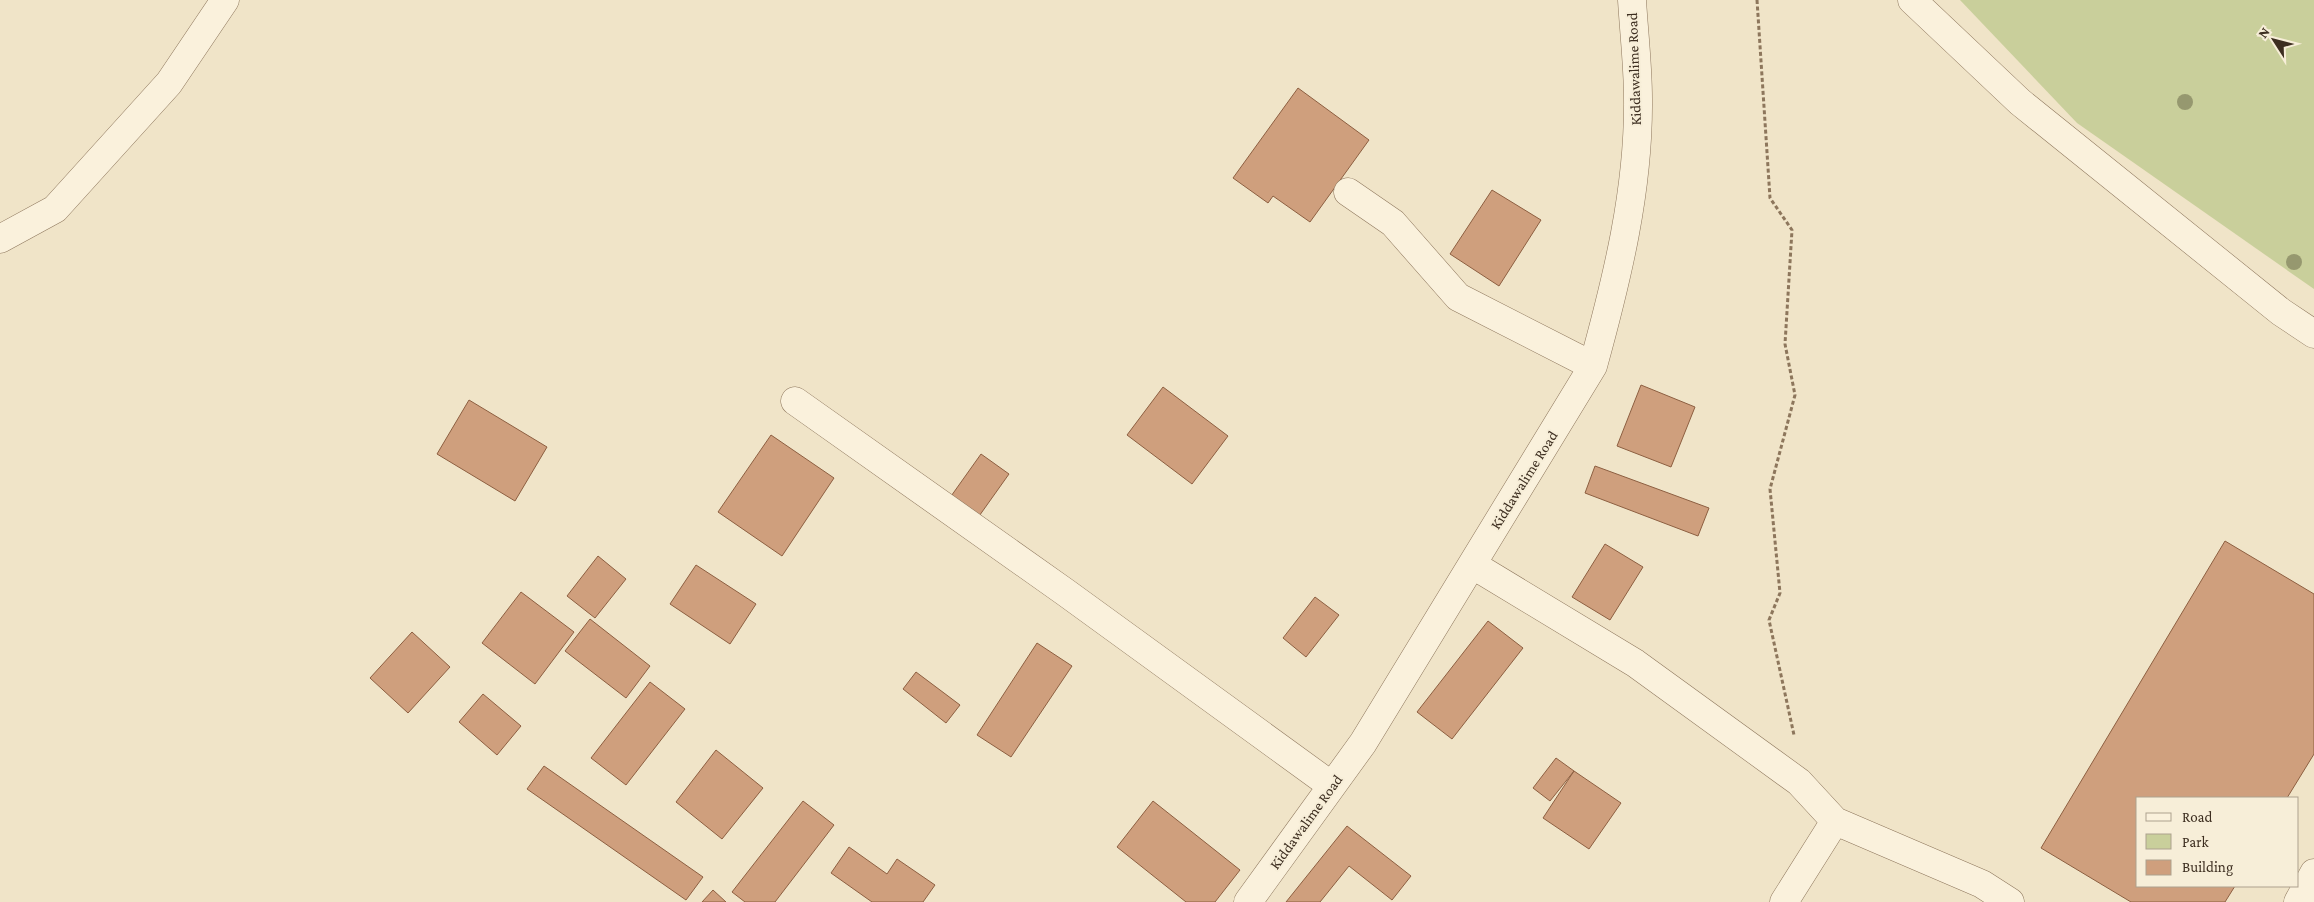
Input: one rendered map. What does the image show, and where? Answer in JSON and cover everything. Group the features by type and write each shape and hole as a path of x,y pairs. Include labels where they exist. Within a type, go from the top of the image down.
{"street":[{"path":"0,239 55,209 169,83 225,0"},
{"name":"Kiddawalime Road","path":"1248,902 1363,743 1473,564 1498,518 1554,433 1593,366 1610,302 1631,200 1638,100 1632,0"},
{"path":"1912,0 2020,102 2282,312 2314,334"},
{"path":"1348,192 1393,223 1458,297 1593,366"},
{"path":"795,401 1065,592 1332,786"},
{"path":"1473,564 1635,663 1799,782 1835,821 1982,884 2010,902"},
{"path":"1784,902 1835,821"},
{"path":"2298,902 2314,873"}],"path":[{"path":"1757,0 1759,5 1770,198 1792,230 1785,344 1795,395 1770,489 1780,593 1769,620 1796,743"}],"green space":[{"path":"1960,0 2314,0 2314,289 2077,123"}],"building":[{"path":"1298,88 1369,140 1310,222 1273,196 1268,203 1233,178"},
{"path":"1492,190 1541,220 1499,286 1450,254"},
{"path":"1641,385 1695,407 1671,467 1617,446"},
{"path":"1163,387 1228,436 1192,484 1127,435"},
{"path":"469,400 547,447 515,501 437,454"},
{"path":"771,435 834,478 782,556 718,512"},
{"path":"981,454 1009,474 977,519 949,499"},
{"path":"1595,466 1709,508 1698,536 1585,493"},
{"path":"2225,541 2314,594 2314,754 2288,797 2136,797 2136,887 2234,887 2225,902 2131,902 2041,848"},
{"path":"1605,544 1643,567 1610,620 1572,597"},
{"path":"598,556 626,579 595,618 567,596"},
{"path":"696,565 756,604 730,644 670,604"},
{"path":"521,592 574,632 535,684 482,643"},
{"path":"1315,597 1339,615 1306,657 1283,638"},
{"path":"590,619 650,666 626,698 565,651"},
{"path":"1488,621 1523,648 1452,739 1417,712"},
{"path":"412,632 450,667 408,713 370,678"},
{"path":"1037,643 1072,666 1011,757 977,735"},
{"path":"916,672 960,705 946,723 903,689"},
{"path":"650,682 685,709 626,785 591,758"},
{"path":"483,694 521,726 497,755 459,722"},
{"path":"716,750 763,788 722,839 676,802"},
{"path":"1556,758 1574,771 1550,801 1533,788"},
{"path":"544,766 703,877 686,900 527,789"},
{"path":"1574,771 1621,803 1589,849 1543,818"},
{"path":"803,801 834,825 775,902 745,902 732,892"},
{"path":"1153,801 1240,870 1215,902 1186,902 1117,847"},
{"path":"1347,826 1411,876 1392,900 1349,866 1320,902 1286,902"},
{"path":"849,847 887,874 897,859 935,885 923,902 872,902 831,873"},
{"path":"713,890 726,902 702,902"}]}
